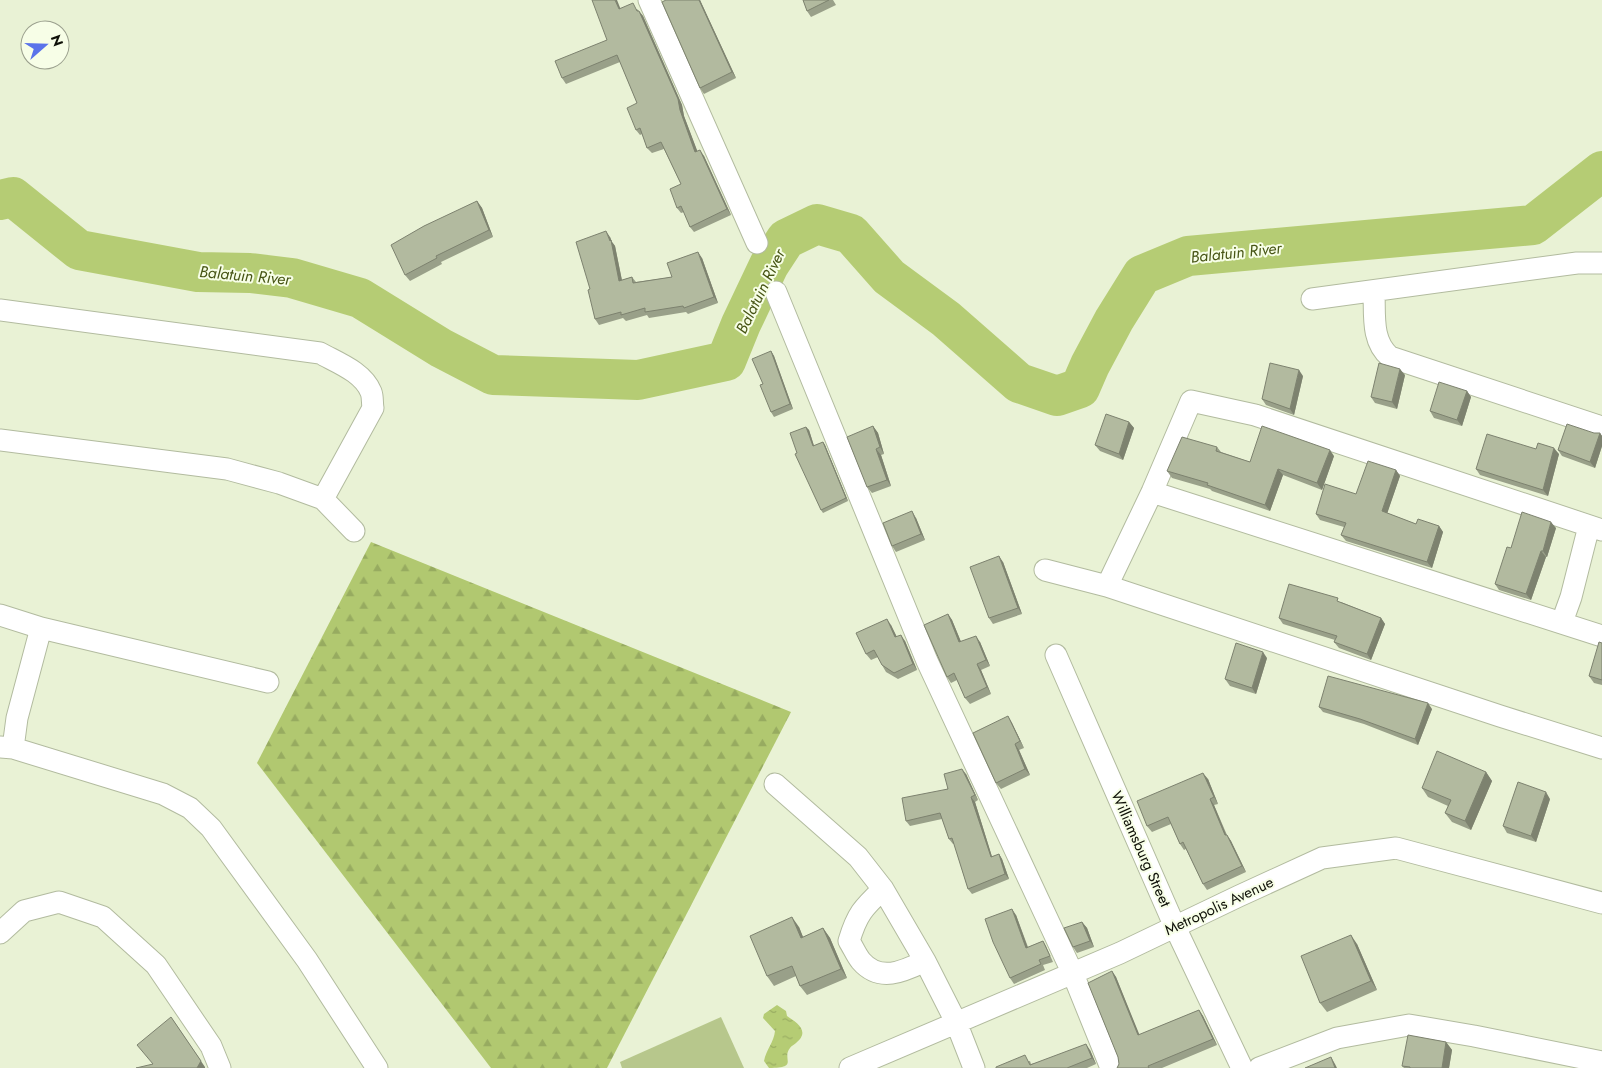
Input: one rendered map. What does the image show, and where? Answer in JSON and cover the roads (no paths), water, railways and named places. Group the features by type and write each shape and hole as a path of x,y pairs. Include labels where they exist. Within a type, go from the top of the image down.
{"street":[{"path":"649,0 757,243"},
{"path":"1312,299 1577,263 1602,262"},
{"path":"1374,291 1376,334 1379,344 1390,357 1602,427"},
{"path":"776,292 927,661 1073,974 1111,1068"},
{"path":"0,310 320,353 349,368 365,382 371,394 372,408 322,499"},
{"path":"1107,586 1152,492 1191,401 1255,415 1595,528 1562,622"},
{"path":"0,440 227,469 279,483 322,499 354,531"},
{"path":"1152,492 1602,636"},
{"path":"1045,570 1107,586 1602,748"},
{"path":"0,614 41,628 268,682"},
{"path":"41,628 7,748 163,794 190,808 212,828 307,960 375,1067"},
{"name":"Williamsburg Street","path":"1056,656 1175,927 1242,1068"},
{"path":"775,784 858,857 883,889 925,961 956,1022 974,1068"},
{"name":"Metropolis Avenue","path":"850,1068 1073,974 1322,858 1396,848 1602,903"},
{"path":"883,889 866,905 855,921 849,940 862,962 879,974 902,972 925,961"},
{"path":"0,933 24,911 59,902 103,917 156,965 211,1046 220,1068"},
{"path":"1259,1068 1337,1038 1409,1025 1602,1062"}],"water":[{"path":"777,1005 786,1011 787,1016 798,1024 802,1035 788,1052 787,1065 769,1068 764,1061 775,1031 763,1018 764,1014"}],"waterway":[{"name":"Balatuin River","path":"0,200 13,197 79,250 198,272 250,273 292,278 360,298 441,348 493,375 638,380 726,361 769,265 786,239 817,224 851,234 889,277 946,319 1019,383 1057,396 1080,388 1114,320 1142,275 1188,256 1533,225 1602,171"}]}
